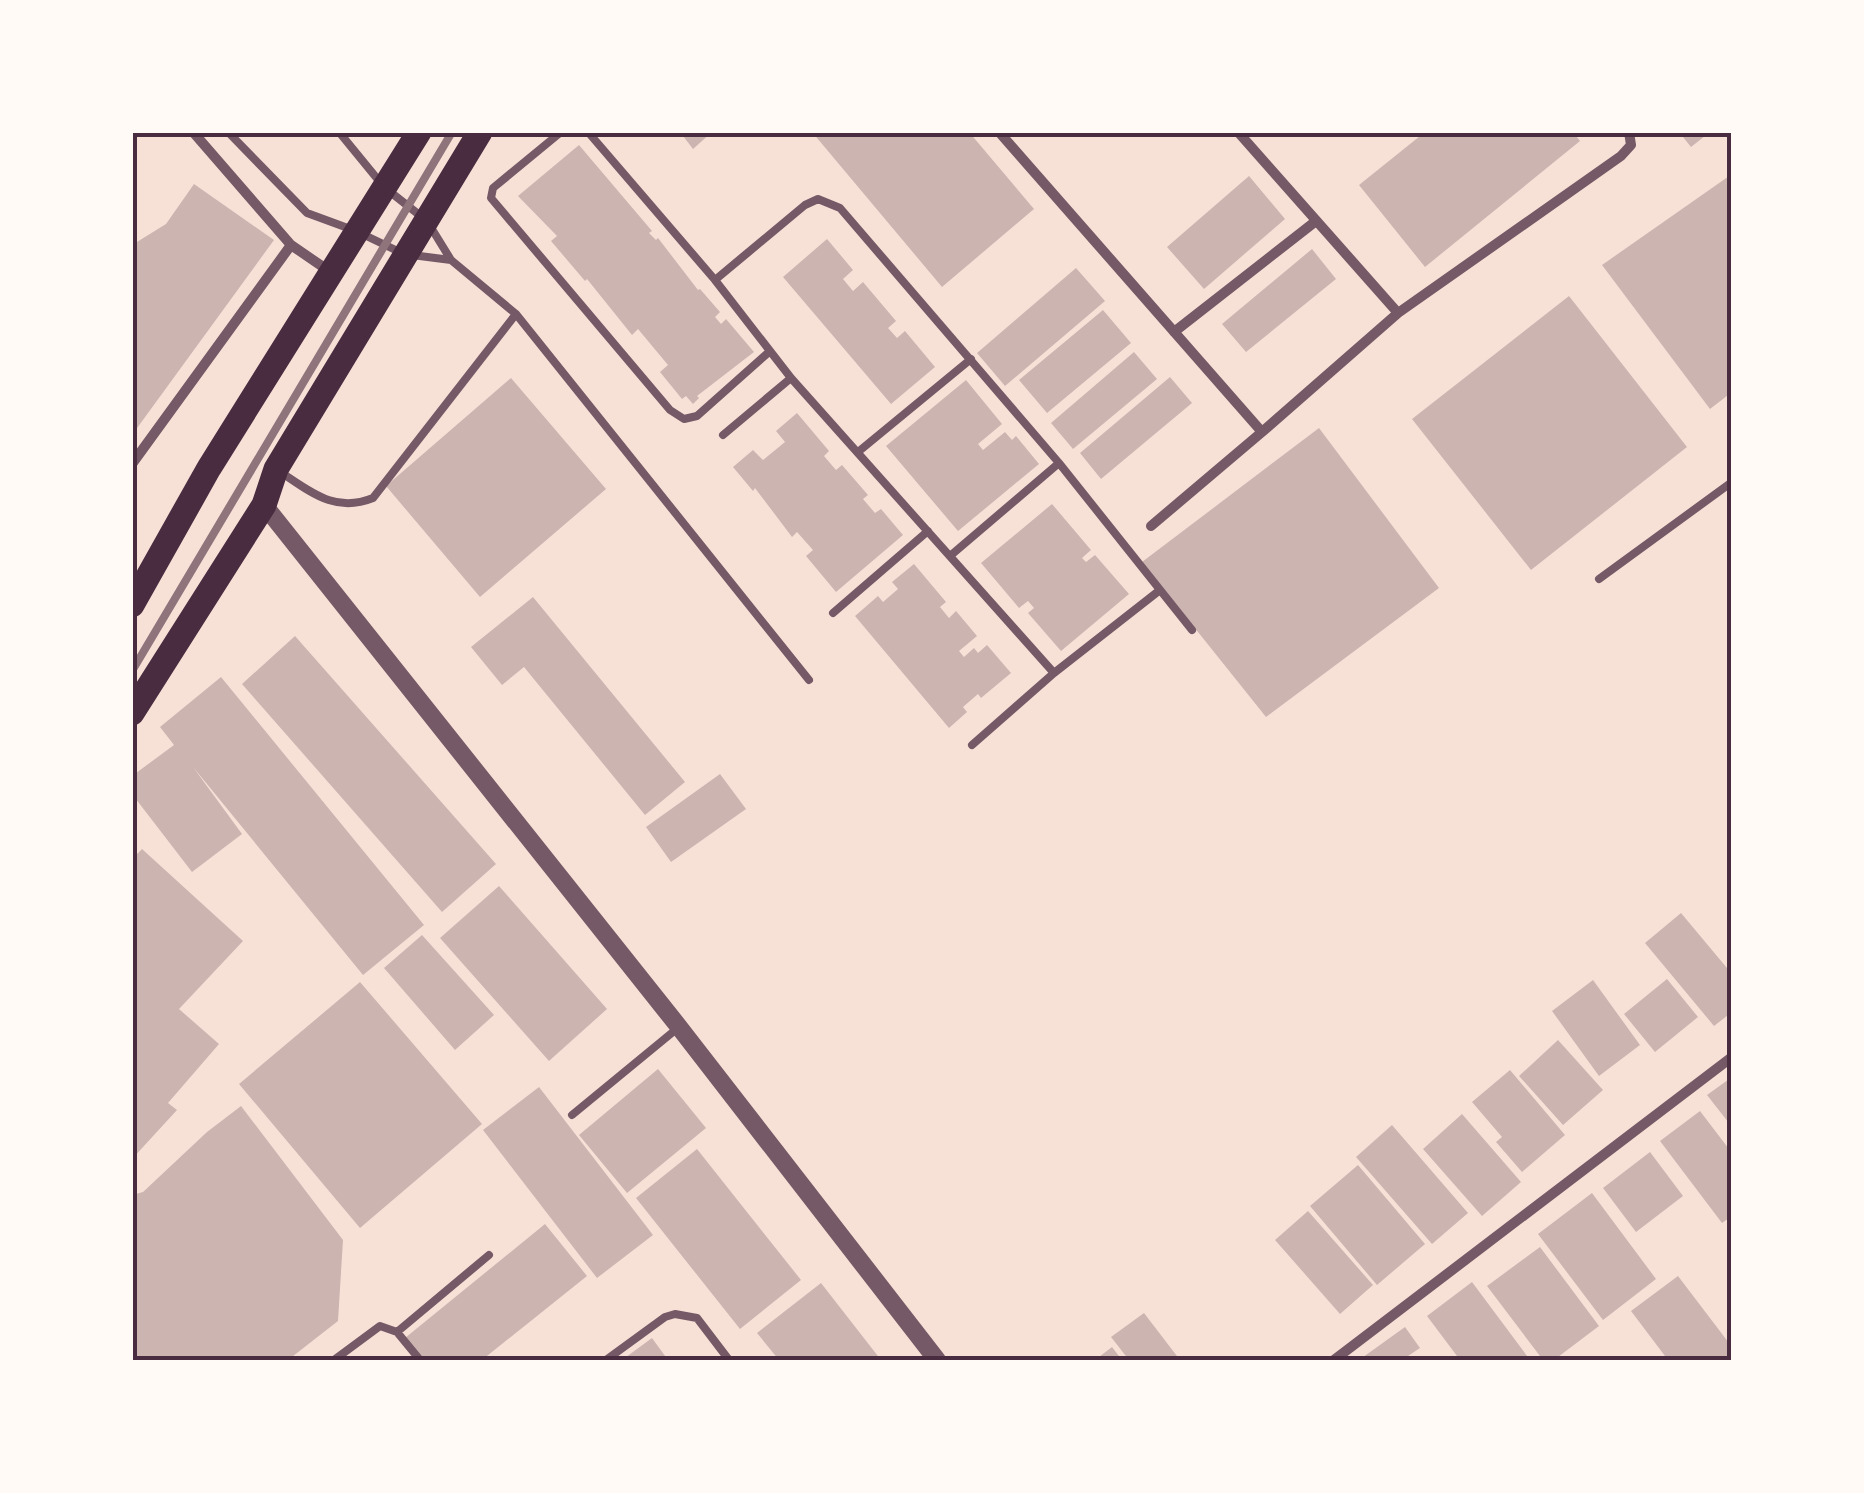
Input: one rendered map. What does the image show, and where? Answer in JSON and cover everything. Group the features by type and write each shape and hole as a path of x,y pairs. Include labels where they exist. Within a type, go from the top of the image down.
{"main road":[{"path":"132,713 264,505 276,469 480,132"},
{"path":"132,605 140,572 417,133"}],"street":[{"path":"193,132 291,244 332,273"},
{"path":"999,132 1262,432"},
{"path":"1238,132 1398,314"},
{"path":"1151,526 1398,314 1622,156 1631,145 1630,132"},
{"path":"1174,332 1316,221"},
{"path":"132,464 291,244"},
{"path":"264,505 938,1360"},
{"path":"1334,1360 1732,1057"}],"lane":[{"path":"228,132 307,212 404,254 452,260"},
{"path":"340,132 384,186 427,221 452,260 516,314 809,680"},
{"path":"560,132 493,188 491,198 670,410 684,419 697,416 770,352"},
{"path":"588,132 716,280 791,378 1054,674"},
{"path":"716,280 805,205 818,198 830,201 849,217 972,359 1192,630"},
{"path":"276,469 328,502 356,505 374,498 516,314"},
{"path":"858,452 972,359"},
{"path":"723,436 791,378"},
{"path":"950,556 1059,463"},
{"path":"1599,578 1732,482"},
{"path":"833,613 928,532"},
{"path":"972,744 1160,590"},
{"path":"572,1115 678,1027"},
{"path":"398,1332 488,1255"},
{"path":"606,1360 665,1317 675,1314 697,1318 729,1360"},
{"path":"334,1360 374,1328 386,1327 398,1332 420,1360"}],"building":[{"path":"680,132 712,132 693,149"},
{"path":"812,132 969,132 1034,209 942,287"},
{"path":"1425,132 1573,132 1580,141 1425,267 1359,185"},
{"path":"1679,132 1710,132 1691,147"},
{"path":"579,145 652,231 649,233 658,238 720,312 715,317 721,324 726,319 754,352 697,396 693,404 686,396 682,399 660,372 668,365 638,329 632,335 551,241 557,236 518,196"},
{"path":"1732,174 1732,392 1710,409 1602,265"},
{"path":"1249,176 1285,219 1204,289 1167,247"},
{"path":"194,184 274,240 132,435 132,245 166,224"},
{"path":"827,239 853,270 843,279 853,291 863,282 896,321 888,328 897,338 905,331 935,367 891,404 783,277"},
{"path":"1312,249 1336,279 1246,352 1222,324"},
{"path":"1076,268 1105,301 1005,386 977,353"},
{"path":"1569,296 1687,447 1531,570 1412,419"},
{"path":"1103,310 1131,343 1047,413 1019,380"},
{"path":"1134,352 1157,379 1073,449 1051,423"},
{"path":"1170,377 1192,403 1101,479 1080,453"},
{"path":"511,378 606,489 480,597 386,486"},
{"path":"966,380 1002,424 978,444 983,450 1005,432 1012,440 1016,436 1039,464 958,531 886,446"},
{"path":"797,413 829,451 824,456 836,470 842,465 868,495 863,499 875,513 881,509 903,535 836,592 806,556 813,550 797,532 792,537 755,488 753,491 733,467 753,450 763,460 785,442 776,431"},
{"path":"1319,428 1439,588 1266,717 1142,562"},
{"path":"1052,504 1091,550 1082,558 1086,562 1095,555 1129,594 1061,651 1028,613 1034,608 1028,601 1019,608 981,563"},
{"path":"914,564 946,602 940,607 949,618 956,611 977,636 959,651 964,657 974,648 978,653 987,645 1011,673 981,698 978,694 963,707 967,712 949,728 855,616 878,596 883,602 898,589 892,582"},
{"path":"533,597 685,782 645,815 524,667 502,685 471,647"},
{"path":"295,636 496,864 442,912 242,684"},
{"path":"221,677 424,925 363,975 193,767 242,834 192,872 132,794 132,776 174,745 160,727"},
{"path":"720,774 746,809 671,862 646,827"},
{"path":"142,849 243,941 179,1009 219,1044 168,1103 177,1110 132,1159 132,859"},
{"path":"499,886 607,1009 549,1061 440,938"},
{"path":"1681,913 1732,974 1732,1012 1714,1026 1645,943"},
{"path":"422,935 494,1015 455,1050 384,968"},
{"path":"1667,979 1698,1017 1655,1052 1624,1014"},
{"path":"1593,980 1640,1045 1599,1076 1552,1011"},
{"path":"360,982 482,1124 360,1228 239,1084"},
{"path":"1558,1040 1603,1090 1563,1125 1519,1076"},
{"path":"658,1069 706,1128 627,1193 579,1135"},
{"path":"1510,1070 1565,1135 1522,1172 1496,1142 1502,1137 1472,1102"},
{"path":"1732,1077 1732,1127 1707,1095"},
{"path":"539,1087 653,1235 597,1278 483,1130"},
{"path":"241,1106 343,1240 338,1321 288,1360 132,1360 132,1195 143,1192"},
{"path":"1700,1111 1732,1153 1732,1216 1722,1223 1660,1141"},
{"path":"1462,1114 1521,1182 1482,1216 1423,1149"},
{"path":"1392,1125 1468,1213 1432,1244 1356,1157"},
{"path":"697,1149 801,1280 740,1329 636,1198"},
{"path":"1650,1152 1683,1196 1636,1232 1603,1188"},
{"path":"1358,1165 1425,1244 1377,1285 1310,1206"},
{"path":"1592,1193 1656,1279 1603,1320 1538,1234"},
{"path":"1308,1211 1373,1285 1340,1314 1275,1240"},
{"path":"545,1224 587,1276 482,1360 424,1360 405,1338"},
{"path":"1540,1247 1599,1326 1554,1360 1543,1360 1487,1286"},
{"path":"1678,1276 1732,1347 1732,1360 1668,1360 1631,1311"},
{"path":"1472,1282 1530,1360 1460,1360 1427,1316"},
{"path":"821,1283 881,1360 779,1360 757,1333"},
{"path":"1144,1313 1180,1360 1129,1360 1111,1337"},
{"path":"1405,1327 1420,1348 1402,1360 1359,1360"},
{"path":"652,1338 668,1360 622,1360"},
{"path":"1112,1347 1122,1360 1095,1360"}],"railway":[{"path":"132,671 452,132"}]}
